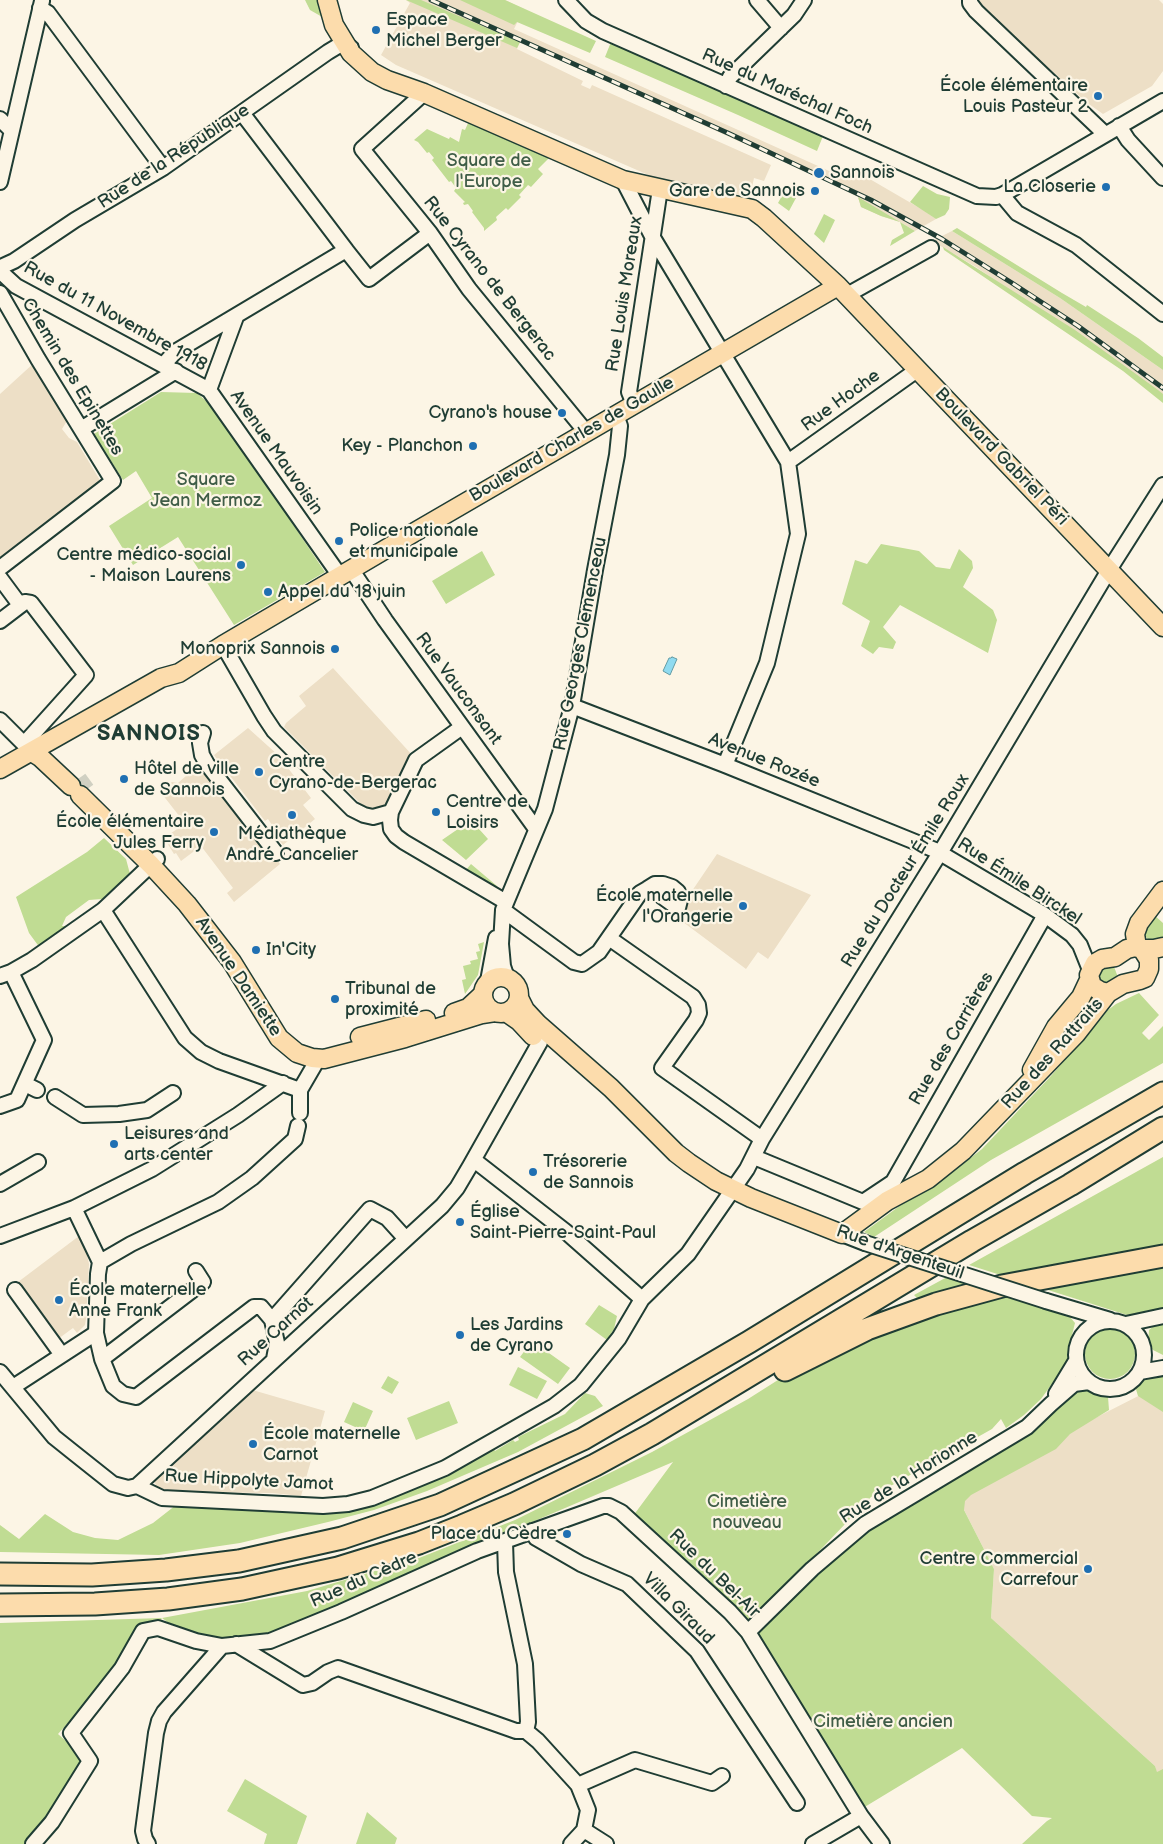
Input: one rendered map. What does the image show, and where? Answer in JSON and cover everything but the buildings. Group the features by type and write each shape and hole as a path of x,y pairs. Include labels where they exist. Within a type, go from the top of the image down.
{"highway":[{"path":"0,1574 92,1575 166,1570 239,1561 342,1538 440,1505 582,1439 749,1342 1025,1172 1163,1083"},
{"path":"1025,1172 1163,1093"},
{"path":"0,1605 95,1604 168,1599 252,1587 338,1568 419,1543 514,1504 596,1465 644,1439 1163,1128"},
{"path":"1070,1185 1163,1138"},
{"path":"744,1380 761,1384 866,1329 936,1304 1002,1286 1163,1256"}],"main road":[{"path":"327,0 334,25 350,45 388,72 424,93"},
{"path":"333,0 348,34 350,53 372,72 623,180 660,189"},
{"name":"Boulevard Gabriel Péri","path":"660,189 752,209 764,218 843,291 1109,570 1160,618"},
{"name":"Boulevard Charles de Gaulle","path":"0,776 72,734 88,720 161,678 178,673 634,404 723,353 843,291"},
{"name":"Boulevard Charles de Gaulle","path":"0,769 41,752 167,687 178,673"},
{"name":"Avenue Damiette","path":"41,752 154,862 213,924 255,981 289,1033 305,1045 324,1047 459,1012 473,1005 485,988"},
{"name":"Avenue Damiette","path":"154,862 216,939 279,1038 297,1052 307,1057 318,1059"},
{"path":"1150,969 1148,958 1139,948 1135,934 1139,923 1163,890"},
{"path":"1163,947 1154,949 1129,948 1115,957 1098,961 1090,975 1092,986 1097,990 1108,993 1124,984 1142,979 1163,957"},
{"name":"Rue des Rattraits","path":"999,1115 1032,1070 1062,1018 1081,997 1090,975"},
{"path":"499,976 507,978 517,986 518,998 525,1010 538,1024 606,1084 540,1042 519,1021 486,1005 485,988 499,976"},
{"name":"Rue des Rattraits","path":"842,1234 887,1202 935,1174 962,1151 1076,1034 1108,993"},
{"path":"318,1059 405,1038 482,1014 500,1012 515,1005 518,998"},
{"name":"Rue d'Argenteuil","path":"606,1084 684,1160 733,1190 793,1216 842,1234"}],"street":[{"name":"Rue du Maréchal Foch","path":"566,0 580,15 595,26 726,86 967,193 985,197 1002,195"},
{"path":"758,0 781,28"},
{"path":"726,86 730,77 794,15 804,0"},
{"path":"970,0 976,11 1105,134"},
{"path":"0,182 41,4"},
{"path":"41,4 163,168"},
{"name":"Rue de la République","path":"2,271 75,220 163,168 242,113 350,45"},
{"name":"Rue Cyrano de Bergerac","path":"424,93 362,149 430,233 469,289 586,432"},
{"path":"1163,101 1002,195 1017,213 1076,245 1163,314"},
{"path":"242,113 369,279 430,233"},
{"path":"0,119 11,130"},
{"path":"1119,126 1128,140 1163,178"},
{"path":"623,180 652,236 788,462 798,534 767,663 725,765"},
{"name":"Rue Louis Moreaux","path":"634,404 629,392 660,189"},
{"name":"Boulevard Charles de Gaulle","path":"843,291 931,248"},
{"path":"164,364 175,352 346,250"},
{"name":"Rue du 11 Novembre 1918","path":"2,271 16,286 140,354 164,364 209,390"},
{"name":"Chemin des Epinettes","path":"0,292 38,359 113,481 0,568"},
{"name":"Avenue Mauvoisin","path":"236,317 209,390 345,573"},
{"name":"Rue Hoche","path":"788,462 917,370"},
{"path":"81,429 176,371"},
{"name":"Rue Georges Clemenceau","path":"485,988 504,906 550,793 572,706 617,455 620,426 616,415"},
{"name":"Rue du Docteur Émile Roux","path":"642,1299 688,1254 733,1190 754,1157 762,1139 940,853 1109,570 1163,486"},
{"name":"Rue Vauconsant","path":"345,573 385,620 536,829"},
{"path":"0,578 20,605"},
{"path":"0,621 25,602 31,603 86,675 41,752 0,720"},
{"path":"223,645 274,731 352,809 373,817 391,812"},
{"name":"Avenue Rozée","path":"572,706 725,765 940,853"},
{"path":"462,727 416,760 391,812 391,829 396,836 504,906 574,962 582,964 599,952 640,893 647,889"},
{"path":"202,733 200,743 202,755 276,853"},
{"name":"Rue Émile Birckel","path":"940,853 1045,915 1076,938 1082,949 1090,975"},
{"path":"0,1106 17,1100 31,1087 44,1040 6,974 102,910 154,862"},
{"path":"102,910 185,1038 201,1052 219,1061 300,1090"},
{"name":"Rue des Carrières","path":"754,1157 863,1202 893,1182 1045,915"},
{"name":"Rue Georges Clemenceau","path":"501,925 503,966 507,978"},
{"path":"609,938 693,997 698,1005 699,1013 696,1020 662,1068 762,1139"},
{"path":"538,1024 540,1042"},
{"name":"Rue Carnot","path":"137,1486 442,1206 457,1188 474,1160 540,1042"},
{"path":"100,1262 131,1244 218,1202 252,1178 295,1139 299,1120 300,1090 318,1059"},
{"path":"0,1236 74,1208 152,1170 238,1115 283,1083"},
{"path":"55,1096 83,1115 119,1114 147,1110 173,1093"},
{"path":"474,1160 565,1231 642,1299"},
{"path":"0,1184 38,1162"},
{"path":"74,1208 100,1262 96,1334 102,1359 113,1386 123,1394 136,1397 254,1307 261,1307 272,1320 277,1343 274,1359"},
{"path":"272,1320 370,1209 387,1218 406,1239"},
{"name":"Rue d'Argenteuil","path":"842,1234 865,1243 1110,1320"},
{"path":"102,1359 203,1282 196,1271"},
{"path":"15,1290 62,1355"},
{"name":"Rue Hippolyte Jamot","path":"0,1372 54,1436 113,1484 128,1488 137,1486 162,1498 323,1506 348,1504 372,1498 445,1468 554,1406 581,1385 596,1369 619,1338 642,1299"},
{"path":"1070,1307 1080,1319 1084,1332"},
{"path":"1126,1324 1139,1337 1144,1352 1144,1362 1140,1372 1131,1382 1122,1387 1112,1389 1100,1388 1088,1382 1080,1373 1076,1362 1078,1341 1084,1332 1096,1323 1110,1320 1126,1324 1162,1316"},
{"path":"1139,1337 1148,1326 1162,1316"},
{"path":"13,1387 96,1334"},
{"path":"1144,1352 1163,1359"},
{"name":"Rue de la Horionne","path":"1050,1404 1076,1362"},
{"path":"1140,1372 1163,1368"},
{"name":"Rue de la Horionne","path":"748,1632 812,1569 865,1524 1026,1427 1074,1384 1088,1382"},
{"name":"Rue du Bel-Air","path":"532,1530 603,1506 615,1508 624,1514 730,1612 748,1632 861,1816 882,1844"},
{"path":"526,1731 528,1722 525,1664 506,1572 505,1542 532,1530"},
{"name":"Villa Giraud","path":"532,1530 536,1538 581,1564 627,1584 696,1651 797,1804"},
{"name":"Rue du Cèdre","path":"33,1844 52,1822 90,1761 71,1734 122,1668 143,1631 158,1628 196,1641 222,1646 270,1641 341,1612 477,1551 505,1542"},
{"path":"236,1644 303,1685 312,1683 328,1672 338,1668 516,1731 526,1731 538,1741 578,1784 588,1810 584,1830 572,1844"},
{"path":"148,1844 143,1831 159,1721 164,1712 222,1646"},
{"path":"578,1784 635,1760 712,1783 722,1776"},
{"path":"813,1844 861,1816"},
{"path":"584,1830 606,1844"}],"shaded area":[{"path":"406,0 505,0 524,9 514,29 838,175 842,167 868,178 936,219 915,231 900,222 861,207 858,197 820,178 520,42 517,49 583,81 581,85 590,89 592,85 771,165 764,181 754,178 750,197 653,177 396,65 381,55 410,3"},
{"path":"979,0 1159,0 1163,4 1163,71 1152,86 1103,114 1086,102 980,6"},
{"path":"952,231 1060,298 1163,370 1163,400 1134,377 976,267 932,241"},
{"path":"35,362 68,419 62,429 69,438 77,442 101,482 0,560 0,394"},
{"path":"333,668 413,756 389,803 381,809 370,810 364,807 284,727 286,723 306,706 299,696"},
{"name":"Centre Cyrano-de-Bergerac","path":"248,728 278,755 311,798 303,805 315,819 283,845 272,831 274,828 268,819 265,821 214,755"},
{"name":"École élémentaire Jules Ferry","path":"196,767 205,767 280,864 234,902 227,893 233,888 201,846 181,861 164,838 180,827 176,822 180,817 162,794 172,786 170,783 178,783"},
{"name":"École maternelle l'Orangerie","path":"717,854 811,895 768,959 758,952 746,969 675,916"},
{"name":"École maternelle Anne Frank","path":"79,1236 86,1251 89,1264 85,1325 77,1333 73,1328 58,1339 18,1282"},
{"path":"1163,1356 1163,1796 1155,1766 991,1618 994,1569 954,1490 1152,1389"},
{"name":"École maternelle Carnot","path":"249,1389 325,1411 301,1496 272,1493 170,1492 157,1488 153,1478"}],"green space":[{"path":"305,0 320,0 324,18 310,10"},
{"path":"406,0 421,0 520,42 517,48"},
{"path":"460,0 505,0 596,41 590,53 517,22 514,25"},
{"path":"611,42 823,136 817,151 605,57"},
{"name":"Square de l'Europe","path":"469,121 549,158 538,169 543,174 531,187 528,185 519,195 521,197 508,210 506,208 496,217 497,220 484,231 484,228 468,204 464,205 463,203 465,202 454,191 456,188 432,160 434,158 414,140 427,129 459,142 462,129 465,130"},
{"path":"923,186 937,194 950,197 949,209 945,215 936,219 910,202"},
{"path":"784,192 796,198 789,211 778,203"},
{"path":"858,197 900,222 861,207"},
{"path":"824,214 835,220 824,243 814,234"},
{"path":"900,222 915,231 890,246 892,240 904,233"},
{"path":"957,228 1062,293 1086,307 1087,305 1138,338 1163,357 1163,370 1060,298 952,231"},
{"path":"943,247 1075,330 1163,394 1163,403 1123,371 944,250"},
{"name":"Square Jean Mermoz","path":"161,392 197,393 216,410 325,572 234,625 178,537 133,565 109,526 152,498 136,471 123,480 94,434"},
{"path":"881,544 919,551 936,567 950,569 959,549 972,561 973,568 963,587 993,610 997,620 988,653 900,605 883,627 896,642 893,649 879,647 873,654 861,646 870,621 842,604 855,560 867,564"},
{"path":"482,551 495,575 446,604 432,581"},
{"path":"471,820 488,839 466,860 442,840"},
{"path":"104,838 126,859 130,874 102,899 89,900 66,917 62,926 69,926 40,948 29,933 16,897 87,852"},
{"path":"471,864 498,886 495,887 466,870"},
{"path":"1153,914 1163,923 1163,941 1151,942 1144,935 1145,925"},
{"path":"484,942 478,975 465,994 462,980 466,979 463,966 471,964 470,961 478,959 476,952 480,951 478,944"},
{"path":"1113,964 1119,980 1111,985 1102,984 1097,978 1098,969"},
{"path":"1139,993 1159,1015 1142,1033 1149,1040 1163,1026 1163,1063 991,1160 874,1237 864,1232 905,1202 935,1186 982,1149 1050,1077 1108,1010"},
{"path":"1163,1157 1163,1308 1127,1315 969,1265"},
{"path":"947,1277 977,1286 921,1302 914,1295"},
{"name":"Cimetière nouveau","path":"996,1292 1070,1317 1075,1323 1069,1356 1062,1370 1041,1399 1024,1415 1006,1428 1001,1419 992,1429 871,1497 755,1618 747,1619 633,1516 673,1462 422,1569 280,1633 208,1653 162,1618 307,1591 419,1558 515,1520 652,1452 748,1399 830,1347"},
{"path":"599,1305 617,1316 614,1329 607,1340 585,1324"},
{"path":"1163,1321 1163,1355 1153,1350 1148,1344 1149,1330 1157,1323"},
{"path":"1105,1329 1115,1329 1128,1336 1135,1349 1135,1359 1128,1372 1115,1379 1105,1379 1096,1375 1089,1368 1085,1359 1085,1349 1089,1340 1096,1333"},
{"path":"532,1341 570,1368 558,1384 520,1357"},
{"path":"518,1367 547,1381 537,1399 509,1385"},
{"path":"1163,1371 1163,1412 1138,1396 1135,1386 1139,1380 1151,1372"},
{"path":"388,1376 399,1382 392,1394 381,1388"},
{"name":"Cimetière ancien","path":"1084,1385 1104,1393 1108,1397 1109,1410 1070,1434 1056,1449 971,1495 965,1501 964,1510 994,1569 991,1618 1155,1766 1157,1772 1163,1769 1163,1844 1022,1844 1052,1818 1032,1816 962,1748 863,1808 757,1633 818,1571 867,1531"},
{"path":"585,1393 595,1396 603,1406 518,1452 427,1491 374,1510 240,1543 159,1555 0,1552 0,1525 19,1539 45,1514 73,1532 95,1538 118,1540 153,1523 176,1505 300,1512 337,1510 493,1448 495,1451 513,1440 515,1442 519,1440 518,1437 565,1414"},
{"path":"449,1401 458,1423 416,1440 407,1418"},
{"path":"353,1402 373,1411 364,1431 344,1422"},
{"path":"162,1618 58,1734 87,1760 35,1844 0,1844 0,1623"},
{"path":"245,1779 307,1816 297,1844 264,1844 267,1834 227,1811"},
{"path":"367,1812 397,1838 395,1844 356,1844"}],"water":[{"path":"669,658 677,659 670,675 663,671"}],"tunnel":[{"path":"78,779 86,790"}],"railway":[{"path":"431,0 730,134 871,200 942,239 1012,283 1078,326 1163,388"}],"place":[{"name":"Espace Michel Berger","path":"376,30"},
{"name":"École élémentaire Louis Pasteur 2","path":"1098,96"},
{"name":"Sannois","path":"819,173"},
{"name":"La Closerie","path":"1106,187"},
{"name":"Gare de Sannois","path":"815,191"},
{"name":"Cyrano's house","path":"562,413"},
{"name":"Key - Planchon","path":"473,446"},
{"name":"Police nationale et municipale","path":"339,541"},
{"name":"Centre médico-social - Maison Laurens","path":"241,565"},
{"name":"Appel du 18 juin","path":"268,592"},
{"name":"Monoprix Sannois","path":"335,649"},
{"name":"Centre Cyrano-de-Bergerac","path":"259,772"},
{"name":"Hôtel de ville de Sannois","path":"124,779"},
{"name":"Centre de Loisirs","path":"436,812"},
{"name":"Médiathèque André Cancelier","path":"292,815"},
{"name":"École élémentaire Jules Ferry","path":"214,832"},
{"name":"École maternelle l'Orangerie","path":"743,906"},
{"name":"In'City","path":"256,950"},
{"name":"Tribunal de proximité","path":"335,999"},
{"name":"Leisures and arts center","path":"114,1144"},
{"name":"Trésorerie de Sannois","path":"533,1172"},
{"name":"Église Saint-Pierre-Saint-Paul","path":"460,1222"},
{"name":"École maternelle Anne Frank","path":"59,1300"},
{"name":"Les Jardins de Cyrano","path":"460,1335"},
{"name":"École maternelle Carnot","path":"253,1444"},
{"name":"Place du Cèdre","path":"567,1534"},
{"name":"Centre Commercial Carrefour","path":"1088,1569"}],"district":[{"name":"SANNOIS","path":"149,734"}]}
